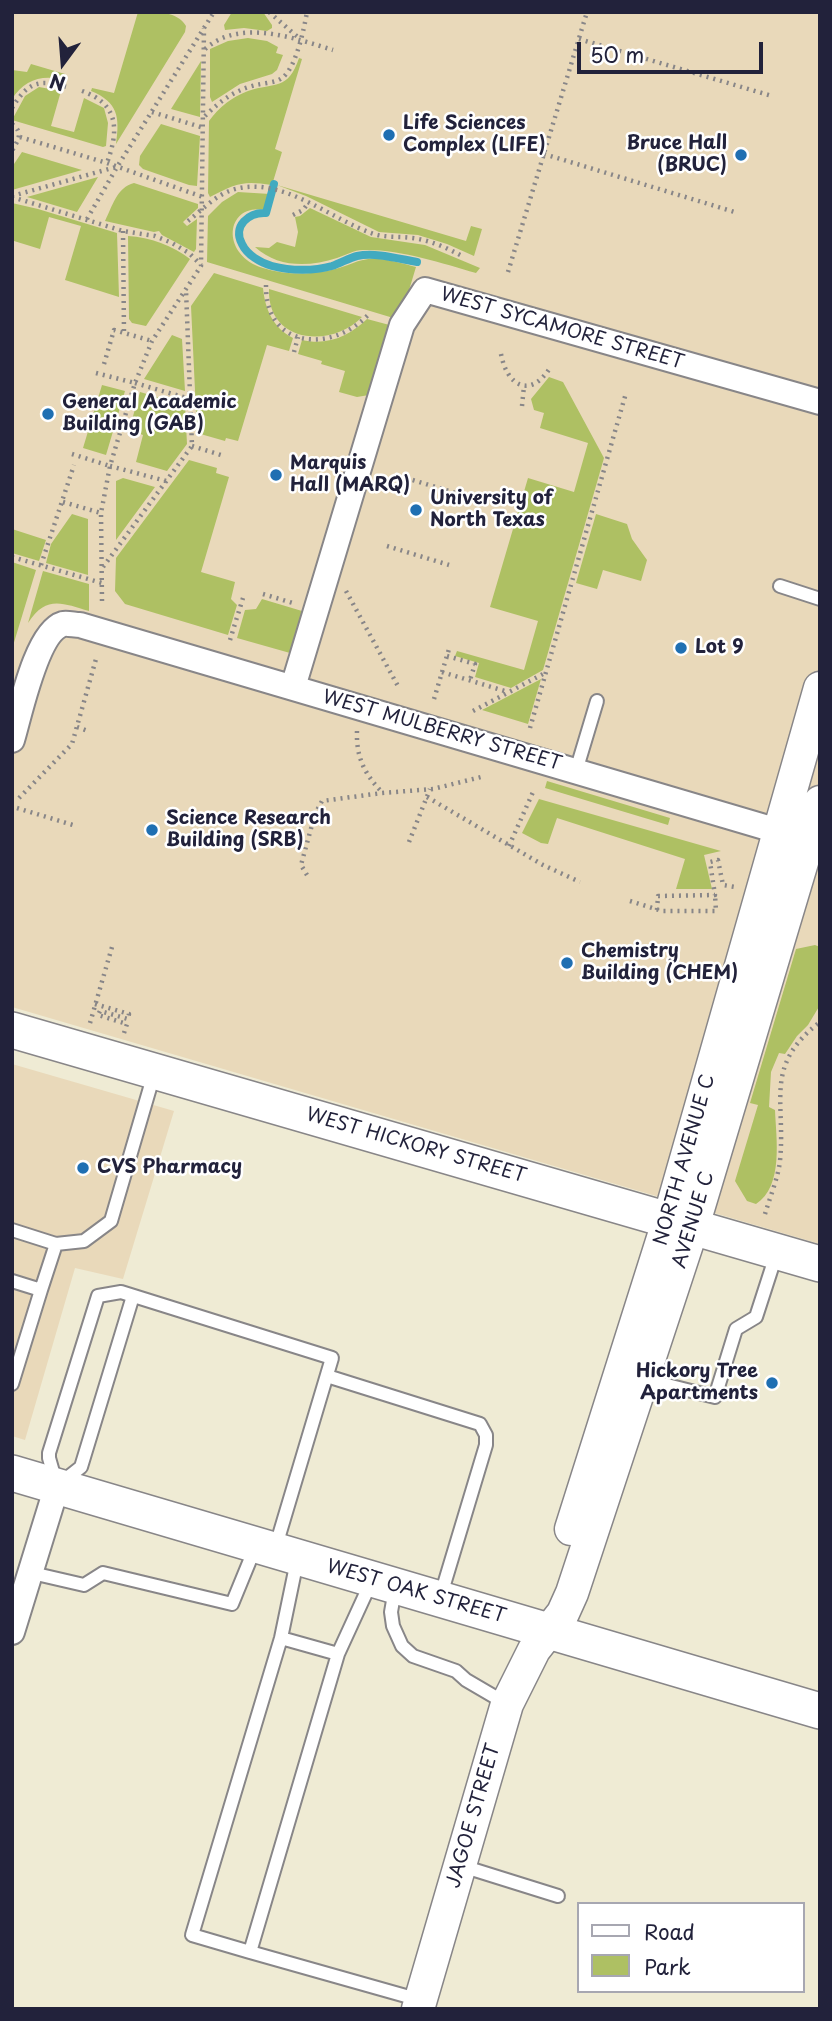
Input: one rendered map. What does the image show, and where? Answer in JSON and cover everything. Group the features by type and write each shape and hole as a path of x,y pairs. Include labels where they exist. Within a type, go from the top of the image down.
{"main road":[{"name":"WEST HICKORY STREET","path":"12,1030 820,1264"},
{"name":"WEST OAK STREET","path":"12,1474 820,1711"}],"street":[{"name":"WEST SYCAMORE STREET","path":"293,687 402,325 425,290 820,402"},
{"name":"WEST MULBERRY STREET","path":"12,740 28,671 48,636 63,624 87,627 802,838"},
{"name":"NORTH AVENUE C","path":"549,1630 552,1587 681,1223 802,838 820,688"},
{"path":"802,838 820,802"},
{"name":"AVENUE C","path":"549,1630 563,1614 572,1592 643,1379 681,1223"},
{"path":"12,1632 57,1486"},
{"name":"JAGOE STREET","path":"419,2005 507,1704 534,1650 549,1630"}],"lane":[{"path":"780,586 820,599"},
{"path":"576,771 597,701"},
{"path":"12,1230 55,1244 85,1241 111,1220 155,1070"},
{"path":"12,1384 55,1244"},
{"path":"643,1379 715,1397 736,1329 756,1317 777,1251"},
{"path":"12,1281 41,1290"},
{"path":"133,1296 81,1467 57,1486 49,1453 98,1296 121,1292 332,1358 277,1550 281,1638 192,1935 419,2005"},
{"path":"327,1376 480,1424 486,1435 486,1446 440,1598"},
{"path":"32,1573 83,1586 103,1573 232,1604 277,1550"},
{"path":"250,1952 338,1654 384,1582"},
{"path":"384,1582 393,1626 402,1646 413,1656 456,1671 466,1680 507,1704"},
{"path":"281,1638 338,1654"},
{"path":"460,1866 558,1896"}],"path":[{"path":"87,219 214,12"},
{"path":"269,12 301,40"},
{"path":"205,117 227,96 245,88 281,79 292,64 307,12"},
{"path":"508,272 587,12"},
{"path":"102,601 102,513 110,466 135,383 152,341 201,266 205,117 204,28"},
{"path":"205,49 216,39 232,33 252,33 301,40 333,50"},
{"path":"579,38 772,96"},
{"path":"12,108 31,85 44,82 67,87"},
{"path":"82,91 100,99 110,111 113,144 107,163"},
{"path":"152,112 204,128"},
{"path":"12,124 19,130 20,137 12,151"},
{"path":"20,137 107,163 203,197"},
{"path":"544,154 738,213"},
{"path":"12,197 117,167"},
{"path":"188,221 221,195 234,189 253,187 286,193 376,235 411,237 443,246 463,256"},
{"path":"12,197 172,243 195,258 201,266"},
{"path":"293,215 309,202"},
{"path":"123,231 124,332"},
{"path":"266,285 273,316 283,328 298,337 313,340 337,337 368,315"},
{"path":"102,568 192,446 186,289"},
{"path":"104,364 114,330 152,341"},
{"path":"294,352 298,337"},
{"path":"501,354 509,377 524,386 541,381 550,368"},
{"path":"96,373 190,399"},
{"path":"522,406 524,386"},
{"path":"530,728 626,393"},
{"path":"192,446 221,455"},
{"path":"72,454 166,481"},
{"path":"41,565 74,465"},
{"path":"406,478 469,497"},
{"path":"63,502 102,513"},
{"path":"387,546 449,565"},
{"path":"12,557 102,583"},
{"path":"341,581 399,688"},
{"path":"263,594 296,604"},
{"path":"230,640 243,598"},
{"path":"434,699 449,649"},
{"path":"447,656 475,664 470,680"},
{"path":"19,798 72,744 96,659"},
{"path":"442,672 509,692"},
{"path":"473,711 546,673"},
{"path":"77,727 88,731"},
{"path":"357,729 358,748 365,772 382,793"},
{"path":"307,875 301,866 318,806 323,801 430,789 481,777"},
{"path":"409,842 430,789"},
{"path":"509,846 533,792"},
{"path":"427,797 509,846 580,882"},
{"path":"16,808 73,825"},
{"path":"630,901 657,910 718,911 710,862 718,860 723,886 735,887 737,880"},
{"path":"657,910 658,896 715,895"},
{"path":"91,1019 112,947"},
{"path":"95,1004 129,1014 128,1019 100,1011 98,1015 127,1024 123,1037"},
{"path":"765,1214 780,1163 779,1094 785,1063 797,1041 820,1022"}],"shaded area":[{"name":"University of North Texas","path":"12,12 820,12 820,1244 12,1007"},
{"path":"12,1064 174,1111 123,1279 75,1268 25,1440 12,1436"}],"green space":[{"path":"138,12 158,12 177,17 186,26 185,32 116,144 118,126 112,105 91,91 92,88 114,93"},
{"path":"232,12 263,12 272,28 267,31 244,28 225,30 224,25"},
{"path":"248,38 267,41 278,47 276,53 283,55 277,70 240,84 212,102 210,49 228,41"},
{"path":"299,58 302,59 275,149 282,152 272,185 239,184 210,197 209,121 237,96 285,81 295,69"},
{"path":"201,61 200,117 171,109"},
{"path":"31,64 65,74 64,80 34,80 22,87 12,99 12,70 27,72"},
{"path":"39,87 61,91 51,126 74,132 84,98 104,108 108,123 106,146 12,120 25,96"},
{"path":"161,124 200,136 197,186 143,169 139,165 140,156"},
{"path":"22,152 82,170 12,190 12,167"},
{"path":"98,177 77,212 27,197"},
{"path":"134,183 198,204 198,208 183,222 187,226 197,219 194,252 159,231 105,221 119,193"},
{"path":"277,185 466,241 471,226 482,229 474,256 418,235 379,232 306,196"},
{"path":"238,192 270,194 265,210 252,210 242,214 235,222 233,232 234,242 240,252 249,261 263,268 313,273 369,259 390,260 416,267 400,320 207,262 208,216 222,202"},
{"path":"12,203 117,233 119,297 65,280 81,226 49,217 40,249 14,241 12,246"},
{"path":"310,208 371,237 425,245 480,268 476,273 420,257 377,250 360,250 326,261 294,264 274,259 255,247 269,248 277,242 295,247 298,232 295,217"},
{"path":"128,236 161,243 190,259 146,326 132,323 129,319"},
{"path":"214,273 263,288 271,317 280,329 293,338 289,351 267,345 238,441 226,438 225,441 197,433 191,306"},
{"path":"269,289 362,317 334,334 303,335 289,330 278,321 271,307"},
{"path":"367,319 397,327 369,395 357,397 339,392 345,371 298,354 302,340 321,342 337,338"},
{"path":"172,335 182,339 185,391 144,379"},
{"path":"549,377 563,382 604,458 543,670 511,688 475,677 479,663 455,656 457,651 524,670 538,621 490,607 528,478 574,492 588,443 540,428 544,413 534,410 531,399"},
{"path":"102,385 125,391 106,455 83,448"},
{"path":"140,392 185,405 187,444 167,471 136,462 143,435 129,430"},
{"path":"189,460 217,468 216,473 229,477 201,572 235,582 231,599 237,605 228,635 125,604 115,591 116,558"},
{"path":"123,478 155,487 116,540 116,481"},
{"path":"72,514 88,519 88,575 46,563 51,544"},
{"path":"596,514 627,524 632,539 647,560 641,581 603,570 597,589 576,583"},
{"path":"12,529 46,540 39,561 12,553"},
{"path":"12,562 36,570 12,649"},
{"path":"43,571 89,584 89,611 63,604 48,605 41,608 28,623"},
{"path":"262,599 302,611 290,653 237,638 245,610 256,609"},
{"path":"541,679 528,724 482,710"},
{"path":"547,781 670,818 668,825 545,788"},
{"path":"539,799 721,851 704,855 712,889 676,889 685,859 557,818 548,844 541,843 522,833"},
{"path":"815,945 820,947 820,1005 785,1054 779,1053 771,1072 769,1107 775,1110 775,1174 765,1196 756,1204 747,1201 735,1181 758,1105 750,1103 796,949"}],"waterway":[{"path":"274,184 266,213 248,218 239,231 244,248 259,261 279,268 302,270 332,266 364,255 417,262"}],"place":[{"name":"Life Sciences Complex (LIFE)","path":"389,135"},
{"name":"Bruce Hall (BRUC)","path":"741,155"},
{"name":"General Academic Building (GAB)","path":"48,414"},
{"name":"Marquis Hall (MARQ)","path":"276,475"},
{"name":"University of North Texas","path":"416,510"},
{"name":"Lot 9","path":"681,648"},
{"name":"Science Research Building (SRB)","path":"152,830"},
{"name":"Chemistry Building (CHEM)","path":"567,963"},
{"name":"CVS Pharmacy","path":"83,1168"},
{"name":"Hickory Tree Apartments","path":"772,1383"}]}
